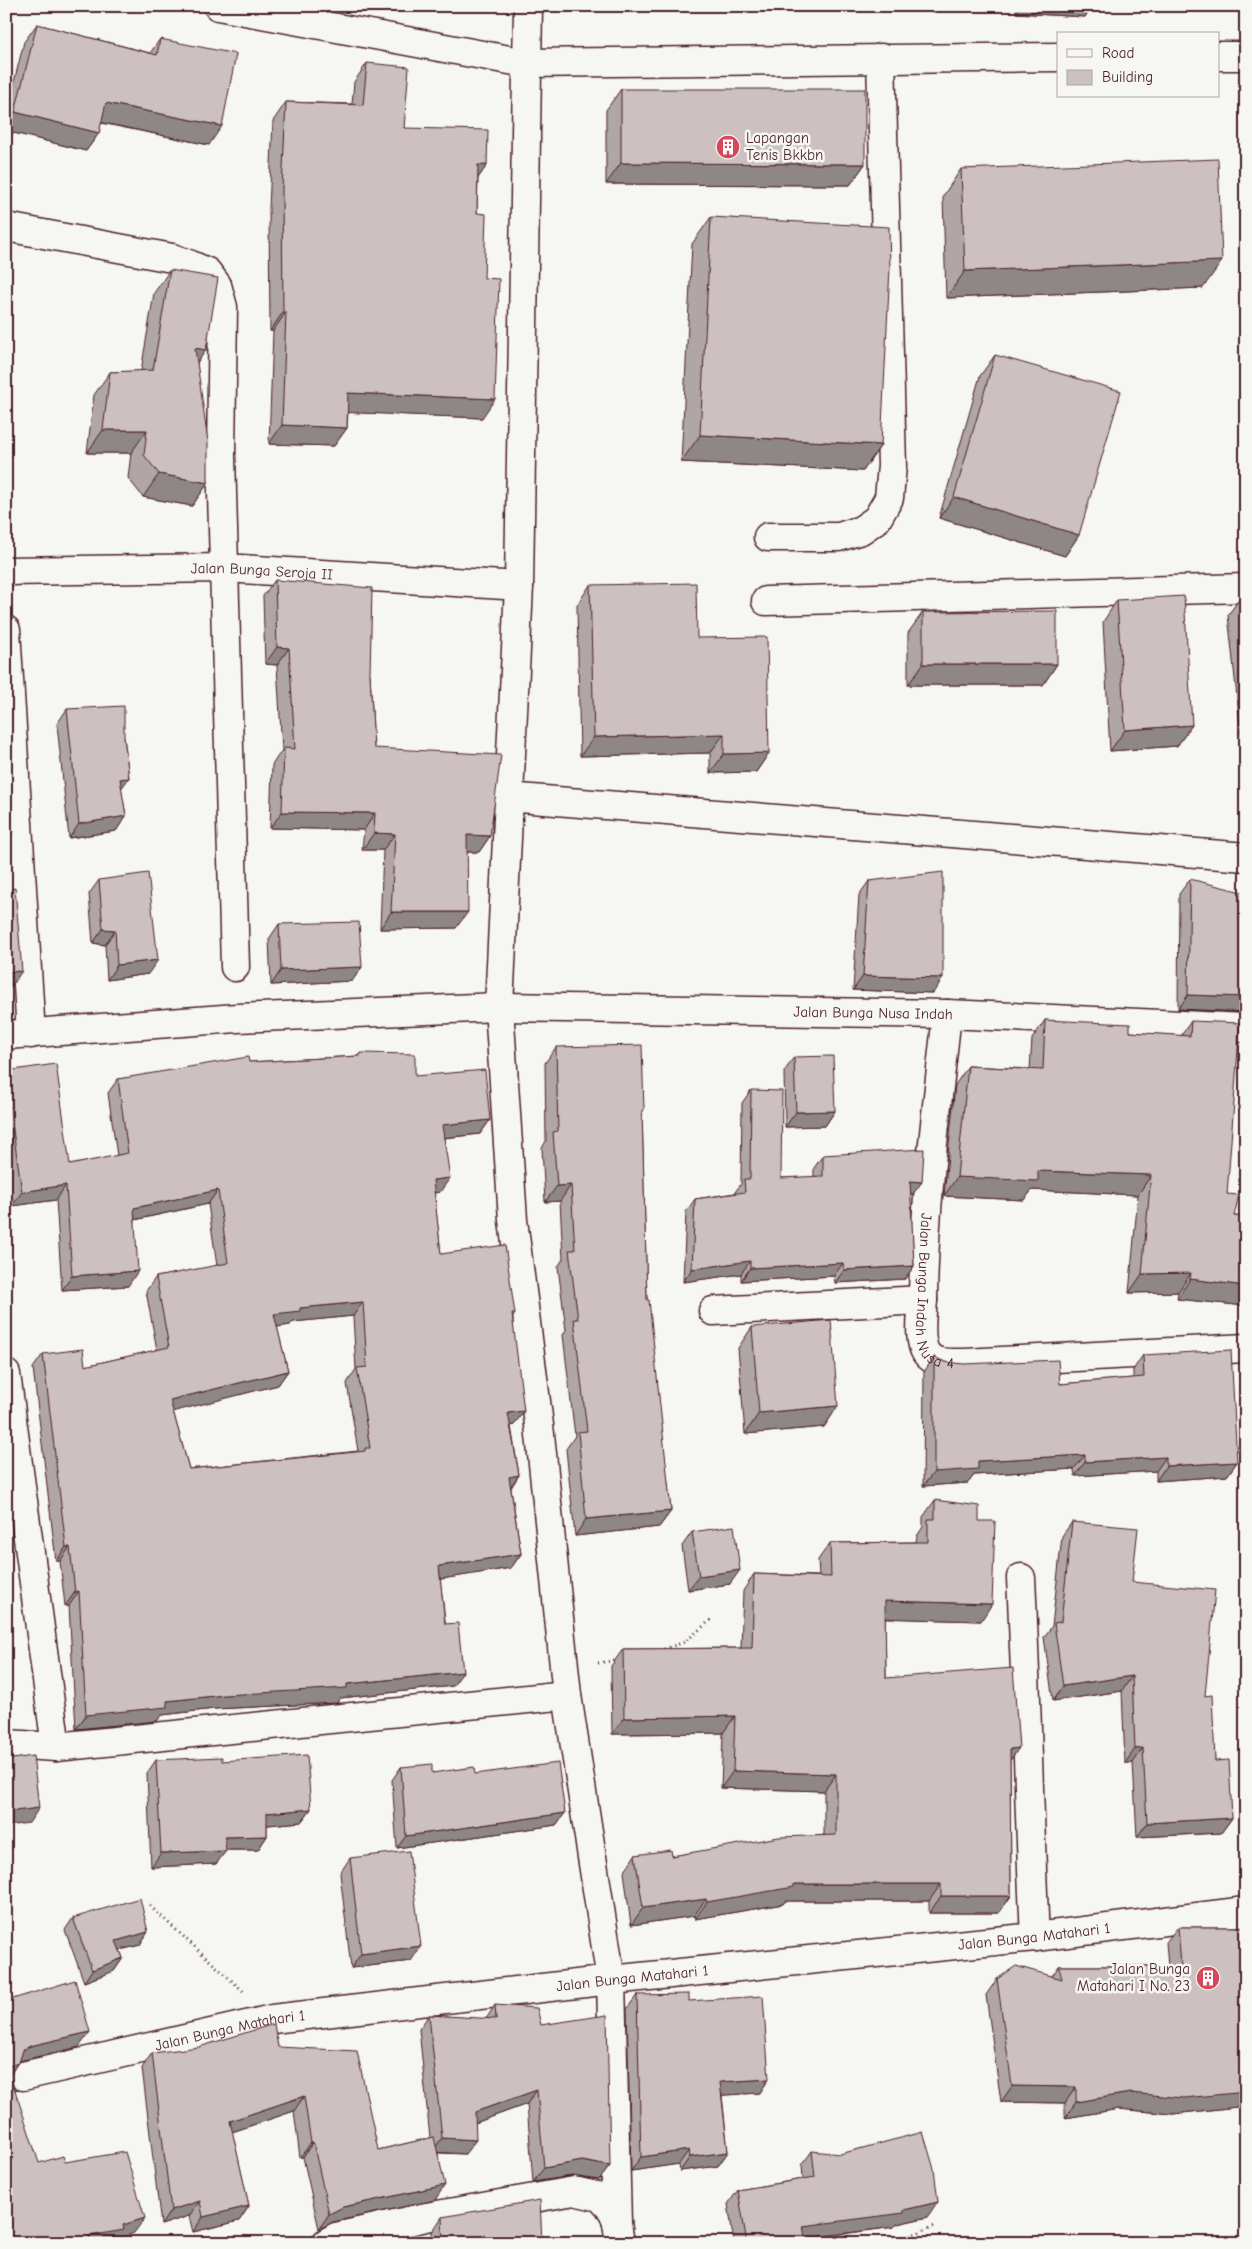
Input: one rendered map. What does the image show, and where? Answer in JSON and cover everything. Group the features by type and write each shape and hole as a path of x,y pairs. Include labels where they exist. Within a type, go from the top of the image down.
{"street":[{"path":"218,6 526,63 1057,57"},
{"path":"528,6 519,586 507,797 499,1007 513,1220 538,1415 567,1695 611,1980 618,2233"},
{"path":"1220,56 1246,56"},
{"path":"768,537 839,538 854,533 877,519 889,498 892,456 882,58"},
{"path":"6,227 172,258 207,272 217,285 223,307 221,456 235,967"},
{"name":"Jalan Bunga Seroja II","path":"6,571 224,568 519,586"},
{"path":"766,602 1246,588"},
{"path":"6,630 19,1034"},
{"path":"507,797 1246,858"},
{"name":"Jalan Bunga Nusa Indah","path":"19,1034 237,1018 499,1007 947,1014 1246,1028"},
{"name":"Jalan Bunga Indah Nusa 4","path":"947,1014 923,1247 922,1332 924,1350 928,1355 942,1362 964,1363 1246,1348"},
{"path":"713,1311 922,1300"},
{"path":"6,1374 56,1747"},
{"path":"1022,1578 1029,1748 1029,1826 1035,1937"},
{"path":"6,1744 56,1747 567,1695"},
{"name":"Jalan Bunga Matahari 1","path":"23,2076 272,2019 611,1980 1035,1937 1246,1911"},
{"path":"326,2243 336,2237 426,2217 574,2191 600,2197 613,2211 618,2233"}],"path":[{"path":"659,1651 685,1642 713,1618"},
{"path":"565,1667 622,1660"},
{"path":"150,1906 272,2019"},
{"path":"891,2243 935,2226"}],"building":[{"path":"37,24 157,55 160,39 236,54 222,126 106,103 99,133 15,112"},
{"path":"367,63 409,67 404,128 488,130 487,165 478,165 477,213 486,214 484,278 499,279 495,399 348,393 347,428 282,425 286,312 283,312 282,190 286,102 363,105"},
{"name":"Lapangan Tenis Bkkbn","path":"621,89 865,89 865,164 621,163"},
{"path":"1218,159 1222,261 965,271 961,169"},
{"path":"711,217 889,227 890,268 881,445 700,435"},
{"path":"170,270 218,278 206,350 195,348 208,442 208,483 159,474 144,455 147,430 103,430 110,372 153,370"},
{"path":"995,355 1121,391 1079,535 954,497"},
{"path":"275,580 372,588 370,674 374,748 501,755 490,836 467,835 468,912 391,912 395,834 374,833 375,813 282,812 284,748 295,749 289,648 277,647"},
{"path":"696,583 697,638 767,637 769,753 724,754 724,734 594,737 590,585"},
{"path":"1243,594 1246,594 1246,621"},
{"path":"1184,596 1192,725 1125,730 1117,600"},
{"path":"1057,611 1057,664 923,664 923,612"},
{"path":"124,706 124,737 129,778 120,779 126,816 79,824 67,709"},
{"path":"6,799 10,799 13,832 6,833"},
{"path":"943,872 943,978 863,976 869,881"},
{"path":"148,873 158,960 117,965 115,930 103,929 99,880"},
{"path":"1190,879 1246,893 1246,997 1188,995"},
{"path":"15,888 22,971 6,972 6,890"},
{"path":"359,922 362,967 281,970 279,924"},
{"path":"1045,1020 1130,1024 1130,1032 1190,1036 1191,1021 1240,1023 1227,1194 1239,1195 1234,1216 1246,1217 1246,1286 1190,1279 1191,1273 1142,1274 1151,1175 1038,1171 1038,1181 957,1177 968,1066 1043,1070"},
{"path":"642,1045 647,1300 649,1300 671,1511 586,1519 578,1432 587,1431 574,1319 578,1319 569,1250 575,1250 571,1185 557,1186 553,1132 558,1131 556,1047"},
{"path":"360,1053 415,1054 415,1076 485,1070 490,1120 442,1125 450,1178 433,1180 441,1254 505,1245 515,1314 512,1314 524,1411 508,1413 519,1475 509,1477 521,1554 439,1566 445,1624 458,1623 463,1672 347,1684 347,1688 224,1695 167,1701 167,1707 86,1715 79,1591 75,1592 70,1547 66,1547 43,1354 83,1349 85,1366 169,1347 156,1277 228,1263 218,1190 134,1208 138,1271 72,1276 66,1185 22,1192 6,1071 56,1064 70,1165 128,1153 118,1079 248,1057 249,1062 360,1056","holes":["363,1302 367,1367 357,1368 370,1448 365,1448 365,1451 189,1469 170,1400 288,1371 274,1314 300,1311 300,1308"]},
{"path":"833,1056 835,1111 796,1112 794,1057"},
{"path":"751,1090 782,1091 781,1178 823,1176 823,1155 924,1149 922,1182 910,1181 914,1266 844,1270 843,1263 750,1268 750,1261 692,1269 695,1199 745,1192 744,1179 750,1179"},
{"path":"831,1320 838,1406 759,1413 752,1327"},
{"path":"1231,1350 1237,1462 1166,1466 1166,1457 1085,1462 1085,1455 978,1461 978,1469 934,1472 934,1357 945,1362 964,1364 1058,1360 1060,1384 1144,1377 1143,1355"},
{"path":"935,1500 979,1506 979,1521 995,1521 992,1604 885,1601 886,1678 1013,1668 1019,1748 1010,1749 1011,1896 941,1896 941,1884 794,1884 794,1887 707,1902 706,1899 643,1908 635,1855 671,1850 672,1856 779,1837 836,1835 836,1774 733,1771 735,1716 624,1718 623,1649 752,1648 754,1574 831,1577 830,1543 928,1542 928,1519 935,1519"},
{"path":"1072,1522 1138,1528 1132,1582 1215,1590 1205,1696 1212,1695 1215,1761 1229,1760 1232,1818 1147,1823 1143,1748 1135,1749 1132,1676 1063,1686 1054,1623 1061,1622"},
{"path":"734,1526 740,1570 699,1576 692,1532"},
{"path":"307,1755 311,1809 267,1813 267,1836 225,1837 226,1851 161,1853 156,1760 222,1757 222,1761"},
{"path":"33,1756 39,1808 6,1812 6,1760"},
{"path":"558,1763 565,1813 406,1836 401,1767 432,1764 432,1773 474,1767 475,1774"},
{"path":"409,1851 421,1946 361,1954 350,1858"},
{"path":"140,1898 148,1932 116,1941 123,1958 92,1970 73,1918"},
{"path":"1178,1927 1246,1927 1246,2092 1184,2098 1130,2093 1076,2102 1076,2087 1012,2086 997,1979 1016,1966 1062,1979 1059,1966 1181,1966"},
{"path":"75,1980 90,2032 30,2046 23,2050 19,2063 7,2066 39,2163 63,2156 65,2162 125,2152 145,2218 123,2225 124,2230 89,2236 91,2243 6,2243 6,2001"},
{"path":"689,1994 689,2001 763,1996 769,2079 720,2082 728,2152 690,2157 689,2150 641,2157 637,1995"},
{"path":"495,2005 537,2008 541,2025 607,2015 610,2166 582,2161 544,2168 537,2090 475,2112 476,2140 442,2138 429,2015 496,2019"},
{"path":"274,2024 278,2047 357,2051 378,2150 434,2137 445,2185 343,2207 329,2214 313,2142 311,2143 304,2096 230,2121 249,2206 203,2217 200,2201 171,2210 152,2053 199,2047"},
{"path":"923,2132 934,2169 938,2202 904,2210 904,2213 803,2226 806,2243 747,2243 738,2190 815,2177 812,2151 840,2154"},
{"path":"540,2200 542,2243 443,2243 442,2217"}],"place":[{"name":"Lapangan Tenis Bkkbn","path":"728,147"},
{"name":"Jalan Bunga Matahari I No. 23","path":"1208,1978"}]}
